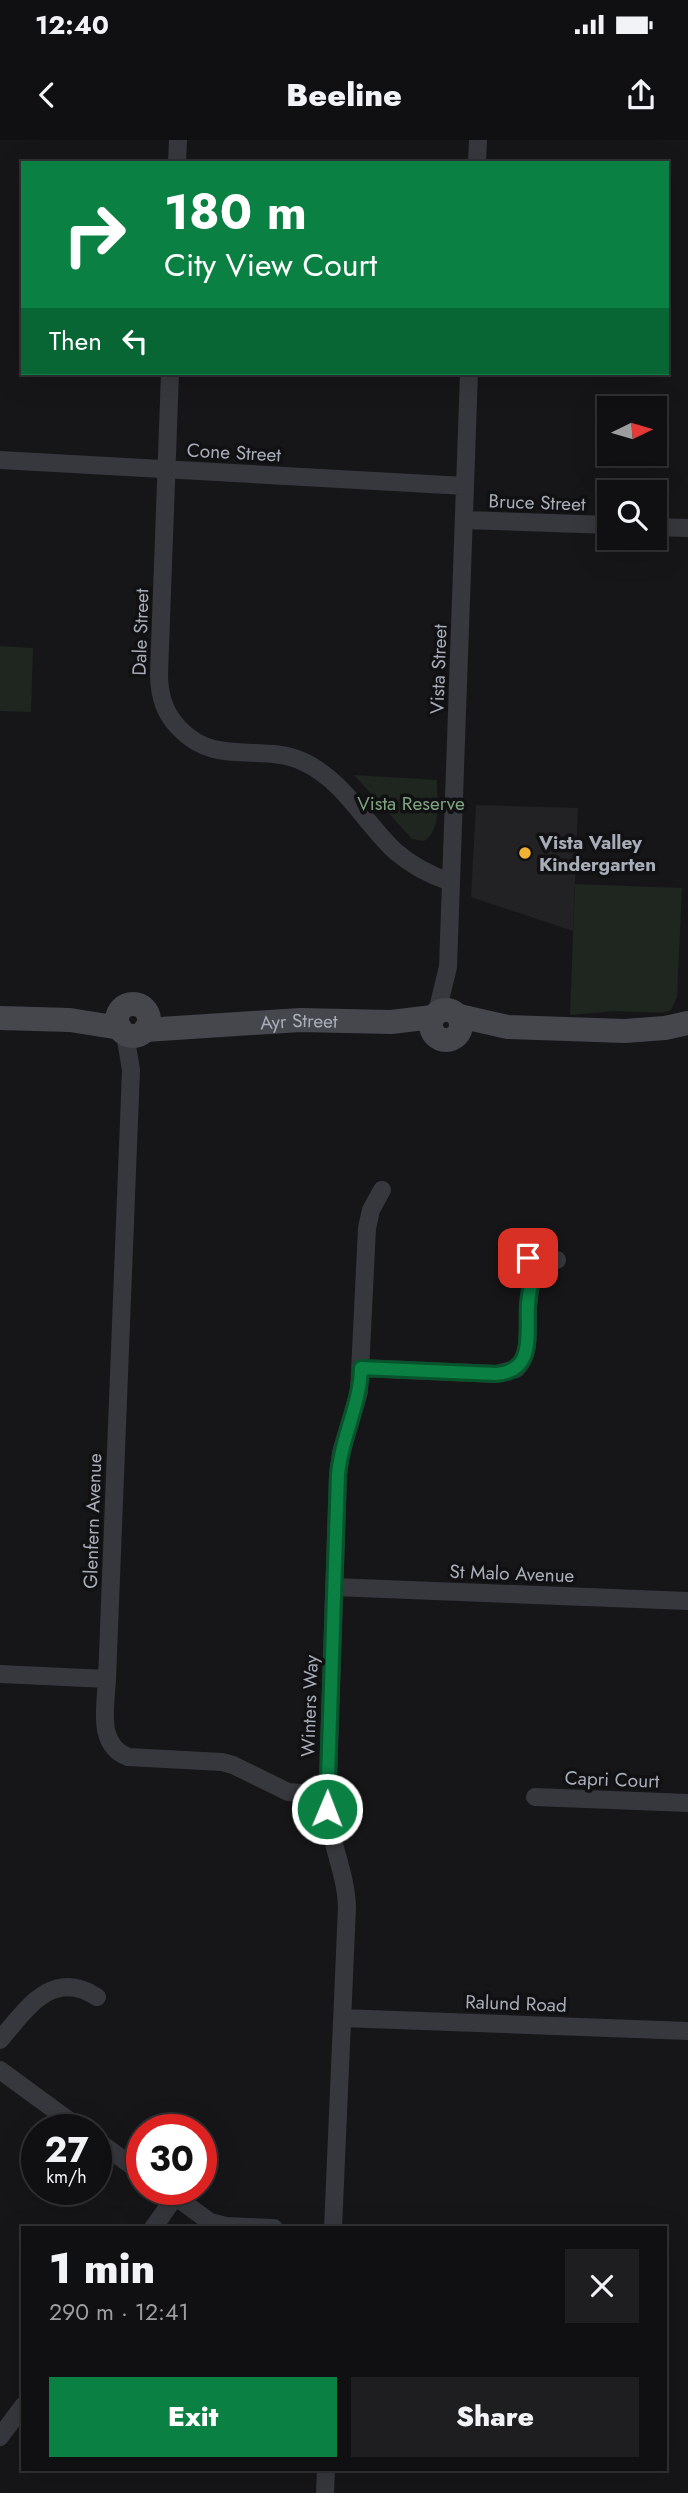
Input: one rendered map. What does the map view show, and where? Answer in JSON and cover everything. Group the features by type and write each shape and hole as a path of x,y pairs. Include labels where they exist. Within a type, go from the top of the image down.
{"street":[{"path":"177,161 178,140"},
{"path":"477,161 478,140"},
{"name":"Dale Street","path":"170,375 159,674 161,698 172,721 190,739 208,748 234,753 285,756 304,761 335,784 394,850 430,873 451,882"},
{"name":"Vista Street","path":"446,1021 469,375"},
{"name":"Cone Street","path":"0,460 466,486"},
{"name":"Bruce Street","path":"465,520 597,525"},
{"path":"667,527 688,528"},
{"name":"Ayr Street","path":"0,1018 134,1023 170,1018 207,1025 310,1020 446,1021 508,1027 625,1031 688,1023"},
{"name":"Glenfern Avenue","path":"134,1023 107,1679 107,1737 122,1755 222,1762 288,1792 327,1795"},
{"name":"Ayr Street","path":"625,1031 662,1037 688,1036"},
{"name":"Winters Way","path":"333,2226 346,1895 331,1837 327,1795 339,1462 357,1405 367,1228 371,1210 382,1190"},
{"path":"361,1368 496,1374 516,1369 521,1364 526,1348 529,1257 557,1260"},
{"name":"St Malo Avenue","path":"334,1587 688,1601"},
{"path":"0,1674 107,1679"},
{"name":"Capri Court","path":"535,1797 688,1803"},
{"path":"0,2040 31,2006 52,1989 74,1986 97,1997"},
{"name":"Ralund Road","path":"342,2018 688,2031"},
{"path":"0,2070 60,2114"},
{"path":"154,2226 164,2205"},
{"path":"187,2205 210,2222 226,2226"},
{"path":"0,2437 21,2409"},
{"path":"325,2493 326,2471"}],"shaded area":[{"name":"Vista Valley Kindergarten","path":"476,805 578,808 573,931 471,897"}],"green space":[{"path":"0,646 33,648 31,712 0,711"},
{"name":"Vista Reserve","path":"354,775 437,780 436,822 430,836 424,841 412,839"},
{"path":"575,884 682,888 677,997 671,1010 662,1013 616,1011 570,1015"}],"place":[{"name":"Vista Valley Kindergarten","path":"525,853"}],"route":[{"path":"327,1809 339,1462 357,1405 361,1368 496,1374 516,1369 521,1364 526,1348 528,1300 536,1261 528,1258"}]}
